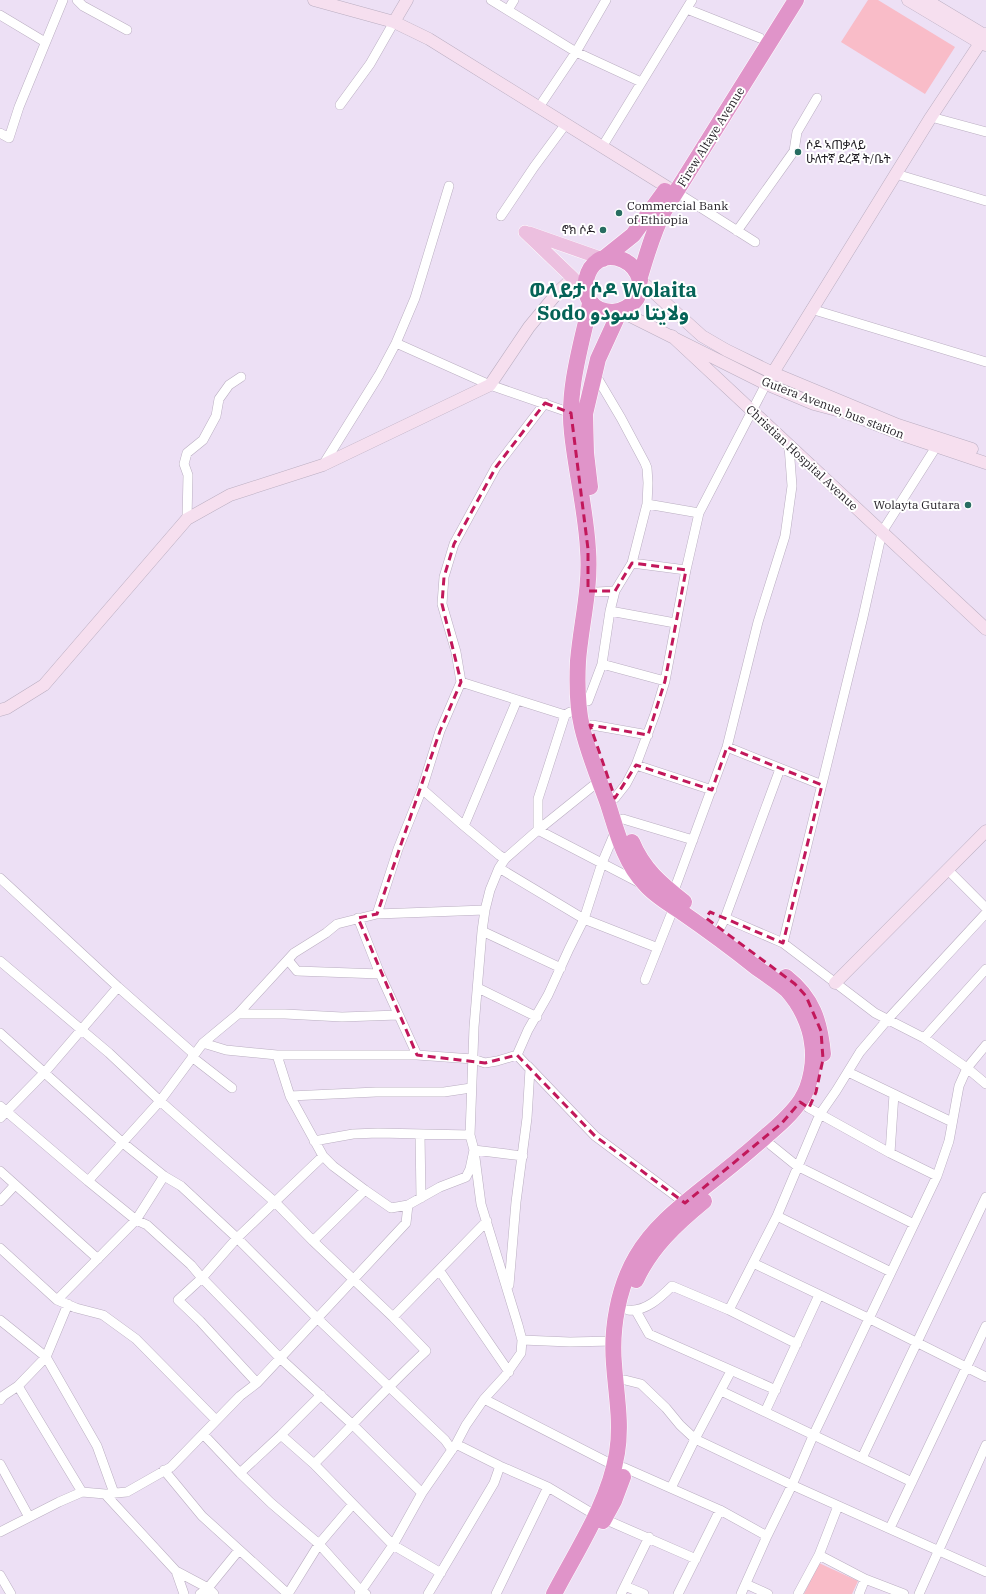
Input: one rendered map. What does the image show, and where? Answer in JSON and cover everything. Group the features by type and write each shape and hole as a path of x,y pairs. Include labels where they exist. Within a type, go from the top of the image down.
{"highway":[{"name":"Firew Altaye Avenue","path":"765,41 785,0"},
{"name":"Firew Altaye Avenue","path":"603,258 634,235 672,190 765,41 796,0"},
{"name":"Firew Altaye Avenue","path":"640,280 648,249 672,190"},
{"path":"588,297 602,311 620,311 631,305 637,298 640,290 638,272 628,263 611,257 603,258 589,270 585,283 588,297 574,379 571,431 588,549 592,592"},
{"path":"611,800 599,782 577,708 586,684 596,533 586,453 585,414 598,359 620,311"},
{"path":"554,1594 600,1517 614,1501 620,1467 630,1438 625,1380 624,1338 632,1311 635,1283 643,1266 659,1243 679,1222 791,1129 810,1108 816,1092 823,1059 821,1031 816,1015 806,996 795,984 722,923 672,901 646,886 628,859 592,726 577,708"},
{"path":"619,825 638,855 672,901 786,990 798,1006 807,1024 812,1043 810,1075 806,1091 810,1108"},
{"path":"620,1467 620,1426 613,1359 613,1341 625,1279 636,1255 657,1228 685,1203 782,1123 810,1108"},
{"path":"566,1594 600,1517"}],"main road":[{"path":"394,22 408,0"},
{"path":"908,0 985,39"},
{"path":"926,0 985,39"},
{"path":"319,1 394,22 429,39 539,107 565,125 672,190"},
{"path":"766,384 932,117 985,39"},
{"path":"588,297 573,278 525,232 603,258"},
{"path":"0,710 7,708 44,685 186,519 230,495 323,465 490,385 529,328 558,292 573,278"},
{"path":"640,280 702,336 726,350 773,372 898,424 938,443 986,454"},
{"name":"Gutera Avenue, bus station","path":"620,311 766,384 814,404 844,412 938,443 986,463"},
{"name":"Christian Hospital Avenue","path":"672,336 986,629"},
{"path":"835,983 986,831"}],"street":[{"path":"0,133 10,138 19,107 63,0"},
{"path":"77,0 83,6 127,30"},
{"path":"491,0 576,52 641,82"},
{"path":"508,10 514,0"},
{"path":"539,107 576,52 606,0"},
{"path":"602,147 692,0"},
{"path":"687,9 765,41"},
{"path":"0,15 45,42"},
{"path":"340,105 370,64 394,22"},
{"path":"737,231 794,151 797,132 817,98"},
{"path":"932,117 986,132"},
{"path":"501,216 565,125"},
{"path":"896,174 986,201"},
{"path":"323,465 379,375 396,343 415,298 449,186"},
{"path":"672,190 755,242"},
{"path":"811,310 986,362"},
{"path":"396,343 490,385 571,413"},
{"path":"538,830 538,799 577,708 602,664 610,611 615,591 632,563 647,504 647,468 622,418 594,372"},
{"path":"186,519 188,475 184,464 188,453 203,440 216,416 220,399 229,384 241,377"},
{"path":"611,800 626,784 636,765 648,735 665,680 686,570 699,513 751,410 766,384"},
{"path":"377,914 398,849 422,789 440,732 461,682 456,652 442,604 444,576 454,544 496,467 545,403"},
{"path":"783,943 862,625 882,532 938,443"},
{"path":"645,980 658,948 672,901 727,747 758,622 785,536 792,486 789,446"},
{"path":"647,504 699,513"},
{"path":"632,563 686,570"},
{"path":"592,592 615,591"},
{"path":"610,611 676,622"},
{"path":"602,664 665,680"},
{"path":"461,682 517,700 577,708"},
{"path":"464,826 517,700"},
{"path":"592,726 648,735"},
{"path":"727,747 822,785"},
{"path":"636,765 712,790"},
{"path":"780,768 722,923 783,943 875,1013 924,1038 967,1068 986,1084"},
{"path":"203,1434 271,1503 319,1544 362,1593 393,1545 422,1493 454,1446 466,1425 484,1399 508,1372 522,1353 522,1340 481,1204 474,1150 470,1135 471,1088 482,931 490,890 499,868 505,859 538,830 599,782"},
{"path":"422,789 464,826 505,859"},
{"path":"203,1043 226,1050 277,1055 417,1055 473,1059 485,1062 497,1061 517,1055 584,919 602,863 619,825 693,840"},
{"path":"538,830 646,886"},
{"path":"499,868 584,919 658,948"},
{"path":"947,869 986,908"},
{"path":"0,879 193,1055 232,1088"},
{"path":"88,1181 160,1101 203,1043 238,1014 294,953 337,924 358,918 377,914 485,910"},
{"path":"729,1310 777,1216 797,1166 810,1108 848,1072 860,1052 888,1019 986,913"},
{"path":"358,918 380,974 417,1055"},
{"path":"482,931 561,968"},
{"path":"288,960 297,971 380,974"},
{"path":"0,961 81,1028 160,1101 276,1203 313,1241 426,1350 389,1385 353,1425 314,1464"},
{"path":"924,1038 986,969"},
{"path":"118,987 81,1028 45,1072 2,1111 136,1220 147,1225 191,1265 280,1358 353,1425 422,1493"},
{"path":"478,988 537,1017"},
{"path":"238,1014 285,1014 342,1017 398,1015"},
{"path":"1,1034 123,1143 164,1176 181,1186 237,1238 318,1319 389,1385 444,1440 454,1446 548,1487 600,1517 696,1559"},
{"path":"741,1594 868,1318 937,1176 949,1141 959,1086 967,1068 986,1045"},
{"path":"277,1055 290,1096 323,1156 333,1166 364,1190 391,1208 408,1205 440,1187 466,1177 470,1169 474,1150"},
{"path":"508,1290 516,1202 523,1156 530,1069 517,1055"},
{"path":"517,1055 595,1136 685,1203"},
{"path":"848,1072 952,1122"},
{"path":"290,1096 376,1092 444,1092 471,1088"},
{"path":"890,1153 894,1094"},
{"path":"810,1108 890,1153 937,1176"},
{"path":"314,1141 353,1134 470,1135"},
{"path":"420,1134 421,1198"},
{"path":"771,1145 797,1166 914,1224"},
{"path":"474,1150 523,1156"},
{"path":"257,1384 200,1321 178,1300 202,1278 237,1238 276,1203 323,1156"},
{"path":"0,1171 98,1259"},
{"path":"57,1300 136,1220 164,1176"},
{"path":"0,1201 15,1184"},
{"path":"313,1241 364,1190"},
{"path":"862,1458 986,1197"},
{"path":"0,1532 30,1516 82,1492 127,1492 171,1467 240,1396 257,1384 406,1223 408,1205"},
{"path":"777,1216 891,1272"},
{"path":"393,1317 487,1221"},
{"path":"0,1248 57,1300 103,1315 136,1338 216,1420"},
{"path":"753,1263 986,1377"},
{"path":"439,1270 508,1372"},
{"path":"776,1390 649,1334 632,1311 651,1304 672,1286 729,1310 797,1344"},
{"path":"766,1412 819,1294"},
{"path":"1,1397 18,1386 46,1358 68,1304"},
{"path":"0,1320 46,1358 97,1446 109,1493 176,1571 207,1592 239,1550"},
{"path":"890,1528 986,1326"},
{"path":"522,1340 570,1342 613,1341"},
{"path":"671,1488 731,1371"},
{"path":"625,1380 641,1384 695,1439 792,1485 986,1572"},
{"path":"18,1386 82,1492"},
{"path":"721,1391 912,1482"},
{"path":"240,1473 321,1395"},
{"path":"484,1399 620,1467 720,1510 767,1536"},
{"path":"281,1435 314,1464 393,1545 441,1573"},
{"path":"919,1594 986,1446"},
{"path":"0,1464 30,1516"},
{"path":"428,1594 494,1483 500,1466"},
{"path":"164,1470 202,1516 288,1594 319,1544 353,1504"},
{"path":"496,1594 548,1487"},
{"path":"798,1594 818,1555 838,1506"},
{"path":"678,1594 720,1510"},
{"path":"644,1594 623,1590 648,1537"},
{"path":"818,1555 865,1579 904,1594"},
{"path":"176,1571 184,1594"},
{"path":"0,1575 11,1594"},
{"path":"859,1594 865,1579"},
{"path":"746,1584 768,1594"}],"highlighted area":[{"path":"545,403 571,413 588,549 588,591 615,591 632,563 686,570 665,681 648,735 590,725 615,798 636,765 712,790 727,747 822,785 783,943 710,912 706,918 795,984 806,996 821,1031 823,1059 816,1092 809,1108 800,1102 782,1123 685,1203 595,1136 517,1055 485,1063 417,1055 358,918 377,914 440,731 461,682 442,604 444,577 454,544 496,467"}],"shaded area":[{"path":"868,0 878,0 955,47 925,94 841,42"},
{"path":"819,1563 858,1581 852,1594 804,1594"}],"place":[{"name":"ሶዶ ኣጠቃላይ ሁለተኛ ደረጃ ት/ቤት","path":"798,152"},
{"name":"Commercial Bank of Ethiopia","path":"619,213"},
{"name":"ኖክ ሶዶ","path":"603,230"},
{"name":"Wolayta Gutara","path":"968,505"}],"district":[{"name":"ወላይታ ሶዶ Wolaita Sodo ولايتا سودو","path":"613,302"}]}
